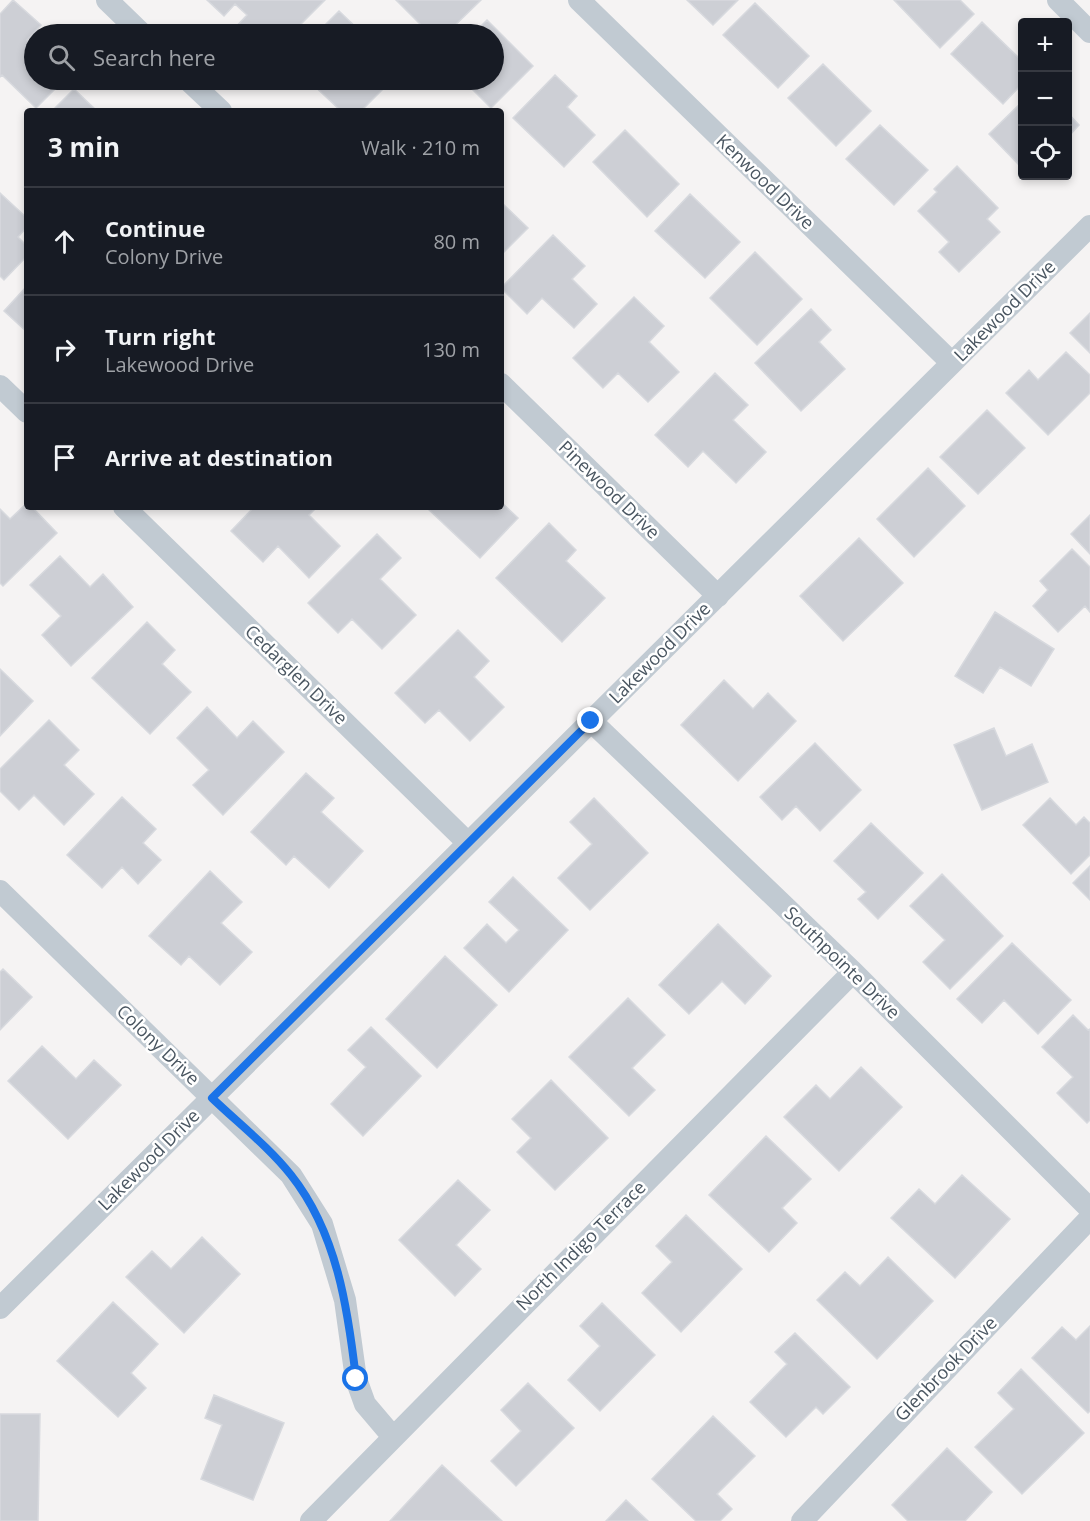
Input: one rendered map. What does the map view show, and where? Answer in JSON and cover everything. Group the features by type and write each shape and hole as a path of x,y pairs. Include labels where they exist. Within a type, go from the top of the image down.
{"street":[{"path":"107,0 132,24"},
{"name":"Kenwood Drive","path":"579,0 952,363"},
{"path":"1058,0 1090,32"},
{"path":"199,90 218,108"},
{"name":"Lakewood Drive","path":"0,1308 1090,226"},
{"path":"0,386 24,409"},
{"name":"Pinewood Drive","path":"504,387 718,596"},
{"name":"Cedarglen Drive","path":"127,510 468,843"},
{"name":"Southpointe Drive","path":"591,721 853,972 1090,1209"},
{"name":"Colony Drive","path":"0,891 291,1175 322,1224 345,1300 356,1379 365,1404 393,1437"},
{"name":"North Indigo Terrace","path":"311,1521 853,972"},
{"name":"Glenbrook Drive","path":"802,1521 1090,1218"}],"building":[{"path":"13,0 40,24 24,24 24,90 54,90 36,108 2,75 0,77 0,14"},
{"path":"207,0 325,0 301,24 239,24 247,15 235,4 224,16"},
{"path":"396,0 481,0 456,24 420,24"},
{"path":"687,0 738,0 713,25"},
{"path":"894,0 960,0 974,14 940,48"},
{"path":"755,3 809,56 778,88 723,35"},
{"path":"339,11 353,24 326,24"},
{"path":"982,22 1018,57 1018,88 1003,104 951,54"},
{"path":"504,37 533,66 491,108 473,90 504,90"},
{"path":"823,64 871,111 836,146 788,98"},
{"path":"555,75 577,96 567,107 595,135 564,167 513,118"},
{"path":"75,90 94,108 55,108"},
{"path":"319,90 382,90 364,108 338,108"},
{"path":"1018,106 1018,164 989,134"},
{"path":"1072,117 1079,125 1072,133"},
{"path":"880,125 928,170 894,205 846,159"},
{"path":"625,130 679,184 647,217 593,162"},
{"path":"957,166 998,208 987,219 1000,232 959,272 939,252 949,242 918,211 937,192 934,189"},
{"path":"0,193 24,215 24,230 18,237 24,243 24,259 4,280 0,276"},
{"path":"690,194 740,242 705,278 655,231"},
{"path":"504,205 528,228 504,252"},
{"path":"553,235 585,266 572,279 597,304 574,328 542,298 527,314 504,291 504,285"},
{"path":"755,252 802,299 757,345 710,298"},
{"path":"24,289 24,329 4,311"},
{"path":"634,297 664,326 649,342 679,372 648,402 618,373 603,388 573,358"},
{"path":"811,309 831,330 819,342 845,369 801,411 755,363"},
{"path":"1090,313 1090,353 1070,333"},
{"path":"1066,352 1090,375 1090,393 1048,435 1006,393 1029,370 1038,380"},
{"path":"715,373 748,405 733,420 766,452 736,483 703,451 688,467 655,435"},
{"path":"987,410 1025,448 978,494 940,457"},
{"path":"928,468 965,506 914,557 877,519"},
{"path":"504,505 518,518 480,558 429,510 504,510"},
{"path":"24,506 24,510 35,510 57,533 3,586 0,583 0,509 10,519"},
{"path":"251,510 314,510 309,515 340,546 309,578 278,546 263,562 231,531"},
{"path":"1090,515 1090,554 1071,534"},
{"path":"549,523 576,550 566,561 605,598 562,642 496,578"},
{"path":"377,534 401,558 380,579 416,615 382,649 352,619 338,633 308,603"},
{"path":"859,538 903,583 843,641 800,596"},
{"path":"1072,549 1090,567 1090,612 1085,606 1058,632 1033,606 1048,590 1040,581"},
{"path":"60,556 90,587 103,574 133,607 71,666 42,635 61,616 30,585"},
{"path":"995,612 1054,649 1031,686 1000,667 983,693 955,676"},
{"path":"147,622 175,650 162,664 191,692 150,734 92,678"},
{"path":"458,630 489,661 474,677 504,707 470,741 439,710 425,723 395,693"},
{"path":"0,669 33,701 0,736"},
{"path":"724,680 753,709 768,693 796,721 738,781 681,725"},
{"path":"207,707 237,738 253,721 284,752 223,815 193,785 209,770 177,738"},
{"path":"49,720 79,750 64,765 94,794 64,825 34,795 19,810 0,791 0,769"},
{"path":"994,728 1006,756 1032,744 1048,782 982,810 954,745"},
{"path":"815,743 861,790 820,831 796,806 782,820 760,797"},
{"path":"306,773 334,798 321,812 363,851 329,888 294,856 286,865 251,832"},
{"path":"122,797 156,829 143,843 161,860 138,884 122,867 102,888 67,855"},
{"path":"594,798 648,853 590,910 558,878 592,844 570,822"},
{"path":"1050,798 1076,825 1084,817 1090,823 1090,855 1071,874 1023,825"},
{"path":"871,823 923,873 878,919 858,899 866,892 834,861"},
{"path":"1090,866 1090,900 1073,883"},
{"path":"210,871 242,902 221,923 252,952 220,985 189,956 181,965 149,936"},
{"path":"942,874 1003,936 950,989 923,962 945,940 910,906"},
{"path":"513,877 568,930 509,992 464,948 487,924 506,943 519,930 489,902"},
{"path":"718,924 771,976 745,1004 722,981 689,1014 659,985"},
{"path":"1012,943 1071,1000 1038,1034 1004,1000 982,1023 957,999"},
{"path":"445,956 497,1005 437,1068 386,1019"},
{"path":"3,969 32,997 0,1030 0,972"},
{"path":"628,998 665,1035 632,1068 655,1090 629,1116 569,1057"},
{"path":"1073,1015 1088,1030 1090,1029 1090,1120 1087,1123 1057,1093 1073,1077 1042,1047"},
{"path":"371,1027 421,1076 363,1136 331,1104 366,1067 348,1050"},
{"path":"42,1046 76,1079 94,1060 121,1085 68,1139 8,1081"},
{"path":"861,1067 902,1107 839,1171 784,1117 816,1085 830,1099"},
{"path":"551,1080 608,1138 555,1190 517,1152 531,1138 512,1119"},
{"path":"766,1136 811,1179 782,1208 797,1223 769,1252 709,1195"},
{"path":"962,1175 1010,1219 955,1278 891,1218 919,1189 935,1204"},
{"path":"458,1180 490,1210 456,1245 481,1269 455,1296 399,1240"},
{"path":"686,1215 742,1269 681,1332 642,1293 672,1262 656,1246"},
{"path":"202,1237 240,1274 184,1333 126,1277 152,1251 171,1269"},
{"path":"888,1257 933,1301 877,1359 817,1300 845,1272 860,1286"},
{"path":"113,1302 158,1344 131,1373 146,1388 118,1417 57,1361"},
{"path":"602,1303 655,1355 600,1411 568,1380 600,1346 580,1326"},
{"path":"1090,1326 1090,1411 1088,1413 1032,1358 1062,1327 1076,1340"},
{"path":"795,1333 850,1387 823,1414 816,1407 786,1437 750,1402 787,1364 775,1352"},
{"path":"1021,1369 1084,1433 1022,1494 975,1447 1014,1409 998,1393"},
{"path":"528,1383 574,1428 516,1486 491,1461 521,1431 501,1410"},
{"path":"214,1395 284,1423 253,1500 201,1479 222,1425 205,1418"},
{"path":"0,1414 40,1414 38,1521 0,1521"},
{"path":"713,1416 755,1456 717,1494 732,1509 720,1521 696,1521 652,1479"},
{"path":"947,1448 992,1492 965,1521 908,1521 892,1505"},
{"path":"442,1465 502,1521 390,1521"},
{"path":"626,1500 648,1521 606,1521"}],"route":[{"path":"356,1379 345,1300 322,1224 291,1175 212,1098 591,721"}]}
